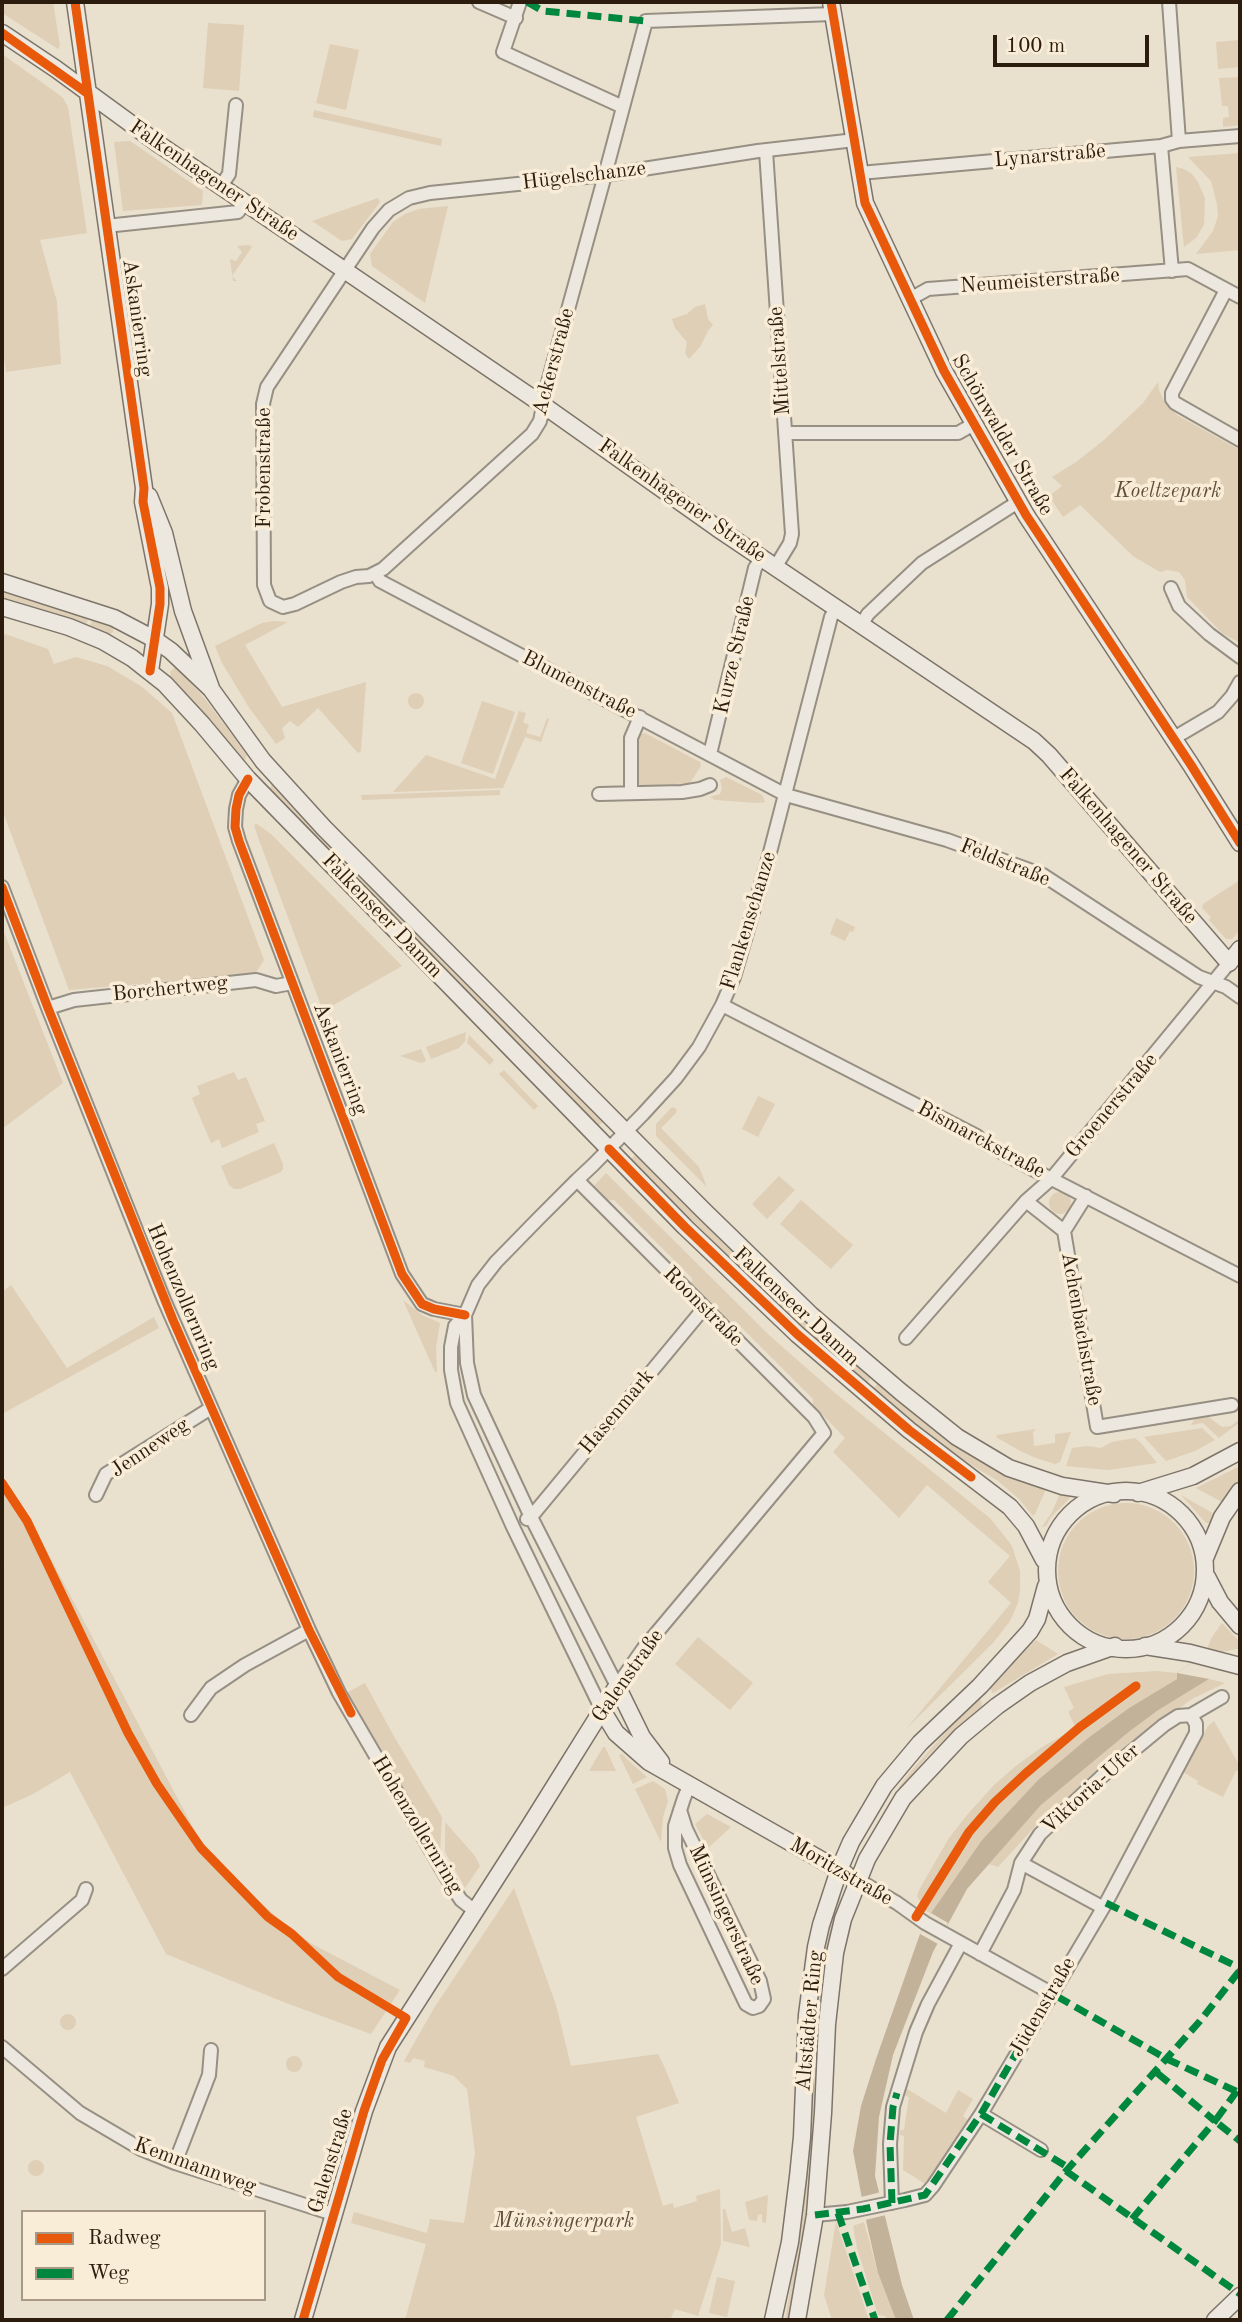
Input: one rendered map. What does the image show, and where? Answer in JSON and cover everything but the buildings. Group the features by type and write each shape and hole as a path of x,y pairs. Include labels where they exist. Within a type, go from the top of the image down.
{"main road":[{"name":"Askanierring","path":"75,2 144,488 143,502 160,588 150,671"},
{"name":"Schönwalder Straße","path":"832,8 866,204 944,371 1018,502 1240,843"},
{"name":"Falkenhagener Straße","path":"2,33 1044,750 1228,963"},
{"name":"Askanierring","path":"144,488 164,533 183,611 211,689"},
{"path":"2,582 123,622 172,652 211,689"},
{"name":"Falkenseer Damm","path":"2,607 69,627 111,646 150,671 177,694 248,779 685,1227 797,1334 909,1430 1010,1507 1026,1527 1044,1560"},
{"name":"Askanierring","path":"172,652 179,637 183,611"},
{"path":"111,646 123,622"},
{"path":"150,671 172,652"},
{"name":"Falkenseer Damm","path":"211,689 263,761 324,828 811,1315 957,1437 987,1456 1031,1476 1068,1488 1114,1494"},
{"path":"248,779 263,761"},
{"path":"1228,963 1240,949"},
{"path":"1135,1494 1192,1476 1240,1451"},
{"path":"1205,1558 1222,1517 1240,1491"},
{"path":"1139,1645 1164,1638 1185,1624 1200,1605 1206,1577 1205,1558 1197,1535 1183,1514 1162,1500 1135,1494 1114,1494 1089,1501 1066,1517 1054,1534 1044,1560 1046,1586 1061,1615 1072,1628 1093,1642 1115,1646 1139,1645 1240,1666"},
{"path":"1206,1577 1220,1602 1240,1626"},
{"name":"Altstädter Ring","path":"773,2320 790,2242 798,2177 807,2015 816,1947 839,1870 851,1842 884,1786 920,1743 980,1686 1030,1631 1037,1619 1046,1586"},
{"name":"Altstädter Ring","path":"797,2320 815,2215 824,2113 827,2024 835,1953 858,1880 903,1798 961,1736 1030,1683 1067,1663 1115,1646"},
{"name":"Galenstraße","path":"303,2320 333,2214 388,2047 617,1686"},
{"name":"Moritzstraße","path":"617,1686 642,1737 667,1772"},
{"name":"Moritzstraße","path":"602,1710 616,1733 649,1762 858,1880"},
{"path":"1216,2320 1240,2296"}],"street":[{"path":"479,2 516,18"},
{"path":"520,2 503,52 623,107"},
{"path":"1169,2 1179,141"},
{"name":"Ackerstraße","path":"273,604 283,607 295,604 341,582 383,569 532,434 540,421 646,21 832,8"},
{"path":"221,186 229,174 236,105"},
{"name":"Lynarstraße","path":"860,173 1161,146 1179,141 1240,136"},
{"name":"Hügelschanze","path":"346,269 389,210 409,198 430,193 605,175 855,140"},
{"path":"1161,146 1172,271"},
{"name":"Mittelstraße","path":"766,151 792,534 790,543 769,562"},
{"path":"106,226 238,212 245,202"},
{"name":"Frobenstraße","path":"273,604 264,585 263,404 267,387 346,269"},
{"name":"Neumeisterstraße","path":"910,299 928,289 1188,269 1240,297"},
{"path":"1226,290 1172,393 1172,399 1240,440"},
{"path":"785,433 958,433 974,424"},
{"path":"861,625 868,614 922,563 1018,502"},
{"name":"Kurze Straße","path":"710,754 755,568 769,562"},
{"name":"Blumenstraße","path":"375,573 380,581 786,795"},
{"path":"1171,588 1179,606 1209,634 1240,657"},
{"name":"Flankenschanze","path":"602,1710 462,1416 452,1389 451,1348 456,1326 465,1315 478,1285 496,1262 676,1078 699,1047 722,1005 734,977 786,795 831,617 836,608"},
{"path":"1174,738 1218,712 1240,682"},
{"path":"631,792 631,738 640,717"},
{"name":"Askanierring","path":"248,779 239,795 235,827 402,1274 422,1304 465,1315"},
{"path":"599,794 682,792 710,785"},
{"name":"Feldstraße","path":"786,795 947,840 1043,875 1199,976 1240,997"},
{"name":"Hohenzollernring","path":"2,887 150,1265 309,1630 339,1693 451,1885 461,1900 475,1911"},
{"name":"Groenerstraße","path":"906,1338 1026,1201 1052,1178 1228,963"},
{"name":"Borchertweg","path":"48,1008 74,1000 256,980 276,986 292,983"},
{"name":"Bismarckstraße","path":"722,1005 1240,1276"},
{"name":"Roonstraße","path":"577,1180 814,1417 823,1429 823,1437"},
{"name":"Achenbachstraße","path":"1086,1196 1064,1231 1097,1427 1232,1405"},
{"name":"Achenbachstraße","path":"1026,1201 1064,1231"},
{"name":"Hasenmark","path":"531,1517 704,1308"},
{"name":"Flankenschanze","path":"465,1315 470,1382 531,1517 617,1686"},
{"path":"452,1389 470,1382"},
{"name":"Jenneweg","path":"96,1495 106,1474 211,1408"},
{"name":"Galenstraße","path":"617,1686 643,1649 823,1437"},
{"path":"513,1527 531,1517"},
{"path":"191,1715 211,1688 277,1646 309,1630"},
{"name":"Viktoria-Ufer","path":"980,1954 1014,1890 1021,1863 1040,1834 1101,1777 1164,1725 1222,1697"},
{"name":"Jüdenstraße","path":"815,2215 863,2209 925,2195 933,2186 981,2114 1102,1907 1196,1733 1196,1724 1191,1714"},
{"name":"Münsingerstraße","path":"680,1811 686,1829 760,1981 764,1999 759,2006 753,2008 746,2004 680,1865 675,1848 674,1826 689,1786"},
{"path":"1021,1863 1102,1907"},
{"name":"Moritzstraße","path":"858,1880 943,1934 1051,1993"},
{"path":"2,1969 82,1900 86,1889"},
{"path":"888,2204 893,2107 916,2032 961,1943"},
{"name":"Kemmannweg","path":"2,2047 80,2113 141,2149 175,2163 333,2214"},
{"path":"175,2163 209,2075 211,2050"},
{"path":"981,2114 1041,2150"}],"green space":[{"path":"2,2 53,2 60,46 58,49 2,13"},
{"path":"208,23 244,25 239,91 203,88"},
{"path":"1240,40 1240,67 1218,69 1216,42"},
{"path":"330,44 359,50 346,110 316,103"},
{"path":"2,54 63,98 68,107 87,233 40,240 57,302 61,364 6,372 2,343"},
{"path":"1240,77 1240,125 1223,127 1223,118 1229,117 1228,106 1222,106 1219,78"},
{"path":"314,110 442,139 441,146 313,117"},
{"path":"130,141 203,191 202,205 123,211 114,142"},
{"path":"1240,153 1240,250 1196,254 1213,231 1218,216 1211,181 1188,157"},
{"path":"1176,167 1192,174 1205,198 1204,225 1196,238 1184,247"},
{"path":"378,198 380,202 352,239 342,241 312,221"},
{"path":"448,206 425,303 372,266 370,254 393,222 405,214 419,209"},
{"path":"249,245 252,247 232,276 230,259 236,261 242,252 237,246"},
{"path":"705,304 708,319 713,325 689,359 685,353 687,342 675,328 672,319"},
{"name":"Koeltzepark","path":"1158,382 1164,401 1177,415 1240,450 1240,643 1222,633 1187,597 1185,580 1179,572 1160,572 1133,556 1080,505 1063,517 1049,496 1062,486 1052,477 1104,440 1143,403"},
{"path":"2,591 89,617 86,625 2,598"},
{"path":"93,618 111,625 113,632 109,635 90,626"},
{"path":"288,622 245,645 282,707 366,682 361,751 358,753 318,708 298,727 290,721 282,728 285,738 276,744 248,706 215,646 262,623"},
{"path":"2,633 48,649 54,664 76,657 107,666 141,686 172,713 264,960 255,974 69,990 2,809"},
{"path":"176,666 247,755 244,763 202,710 171,677 170,672"},
{"path":"413,693 419,693 424,701 422,707 413,709 408,704 408,698"},
{"path":"482,701 515,712 493,774 461,763"},
{"path":"519,711 526,713 523,722 529,725 526,733 540,737 547,718 549,719 541,742 525,737 503,788 393,792 426,755 495,779"},
{"path":"645,733 700,762 701,766 690,783 641,786 638,783 636,742 639,735"},
{"path":"726,777 762,795 765,802 715,800 710,797 720,794 720,780"},
{"path":"272,784 604,1121 598,1126 268,792"},
{"path":"500,790 500,795 362,800 361,795"},
{"path":"257,824 271,834 402,966 323,1011 259,840 254,825"},
{"path":"1240,880 1240,930 1232,939 1226,939 1202,908 1203,904"},
{"path":"836,918 855,927 845,941 830,934"},
{"path":"2,927 63,1083 2,1129"},
{"path":"466,1032 465,1041 459,1048 431,1059 426,1047"},
{"path":"469,1035 494,1060 490,1065 467,1043"},
{"path":"421,1049 426,1061 421,1063 400,1056"},
{"path":"504,1070 538,1106 534,1110 499,1074"},
{"path":"234,1072 238,1080 246,1077 265,1121 256,1124 259,1132 222,1148 219,1139 211,1143 192,1098 200,1094 197,1086"},
{"path":"758,1096 775,1104 758,1137 742,1129"},
{"path":"672,1107 677,1109 676,1113 661,1128 699,1167 707,1187 656,1136 656,1124"},
{"path":"274,1143 283,1164 281,1172 240,1189 229,1185 221,1166"},
{"path":"636,1154 773,1292 872,1377 866,1384 769,1297 631,1159"},
{"path":"606,1173 770,1336 835,1393 991,1519 1012,1546 1020,1571 1020,1590 1010,1621 993,1643 906,1729 1011,1603 988,1582 1010,1556 927,1485 899,1518 833,1452 845,1438 813,1405 813,1399 735,1321 722,1321 692,1290 692,1278 614,1200 602,1201 591,1189"},
{"path":"779,1176 795,1190 767,1219 752,1204"},
{"path":"1056,1192 1064,1192 1071,1199 1071,1207 1064,1214 1056,1214 1049,1207 1049,1199"},
{"path":"801,1200 853,1245 831,1269 780,1224"},
{"path":"11,1285 67,1368 154,1317 159,1328 2,1414 2,1292"},
{"path":"403,1300 422,1315 440,1323 436,1348 437,1372 435,1372"},
{"path":"878,1383 972,1456 1016,1478 1046,1489 1035,1514 1033,1516 1019,1499 998,1481 958,1457 872,1390"},
{"path":"1197,1415 1206,1415 1222,1427 1231,1426 1240,1419 1240,1422 1219,1438 1203,1423 1191,1425"},
{"path":"1202,1428 1215,1440 1195,1451 1166,1461 1144,1437"},
{"path":"1036,1429 1033,1432 1034,1446 1055,1443 1055,1434 1071,1432 1060,1462 1055,1464 1036,1458 996,1437"},
{"path":"1135,1438 1157,1463 1108,1470 1066,1466 1072,1448 1101,1448 1112,1442"},
{"path":"1240,1466 1240,1480 1222,1502 1196,1488"},
{"path":"2,1475 31,1521 206,1852 281,1921 312,1944 400,1990 371,2034 166,1954 70,1772 33,1794 2,1808 2,1566 5,1563 2,1558"},
{"path":"1060,1493 1069,1495 1070,1498 1046,1526 1042,1527 1052,1512"},
{"path":"1181,1495 1214,1514 1210,1523 1206,1523"},
{"path":"1126,1503 1152,1508 1174,1523 1189,1545 1194,1571 1189,1597 1174,1619 1152,1634 1126,1639 1100,1634 1078,1619 1063,1597 1058,1571 1063,1545 1078,1523 1100,1508"},
{"path":"1222,1623 1240,1642 1240,1661 1206,1651"},
{"path":"698,1637 753,1683 730,1710 675,1664"},
{"path":"1036,1640 1058,1654 993,1693 988,1686"},
{"path":"1157,1671 1177,1673 1177,1679 1129,1708 1038,1780 982,1840 931,1913 926,1911 917,1896 919,1890 949,1838 967,1815 994,1785 1017,1765 1076,1728 1069,1714 1074,1708 1064,1687 1108,1674"},
{"path":"1209,1679 1225,1683 1192,1699 1148,1731 1042,1819 998,1867 989,1864 1041,1805 1130,1731"},
{"path":"365,1683 442,1817 440,1853 347,1698 346,1695 350,1691"},
{"path":"976,1698 981,1700 982,1706 927,1757 900,1790 898,1788 911,1771"},
{"path":"1214,1721 1240,1766 1223,1797 1197,1784 1198,1781 1183,1772 1208,1726"},
{"path":"603,1747 616,1771 589,1771"},
{"path":"622,1754 647,1777 633,1784 619,1755"},
{"path":"653,1781 665,1789 668,1801 663,1817 661,1842 635,1789"},
{"path":"707,1814 731,1827 708,1848 695,1824"},
{"path":"445,1822 475,1856 480,1866 465,1888 445,1852"},
{"name":"Münsingerpark","path":"514,1888 556,2005 571,2066 658,2054 665,2068 679,2103 636,2117 663,2206 673,2203 674,2208 697,2201 696,2196 720,2189 721,2244 698,2316 675,2309 670,2320 405,2320 426,2244 351,2223 354,2212 427,2233 430,2219 464,2223 475,2153 467,2089 454,2076 424,2067 425,2061 413,2058 410,2063 404,2061 434,2008"},
{"path":"837,1896 841,1898 827,1946 819,2011 816,2010 824,1945"},
{"path":"68,2014 76,2022 68,2030 60,2022"},
{"path":"817,2042 814,2115 816,2143 811,2197 790,2320 785,2320 805,2196"},
{"path":"294,2056 302,2064 294,2072 286,2064"},
{"path":"904,2087 946,2113 958,2090 973,2099 963,2116 968,2120 927,2185 903,2170 904,2136 900,2135 900,2130 904,2130 909,2097 903,2095"},
{"path":"36,2160 44,2168 36,2176 28,2168"},
{"path":"768,2195 766,2223 762,2222 762,2214 758,2215 757,2221 749,2220 745,2202"},
{"path":"723,2209 732,2232 745,2228 750,2247 723,2241"},
{"path":"836,2221 869,2320 832,2320 824,2295"},
{"path":"864,2222 878,2273 896,2320 887,2320 885,2316 878,2315 853,2226"},
{"path":"717,2277 735,2281 727,2317 709,2313"}],"shaded area":[{"path":"1240,1648 1229,1671 1209,1679 1157,1711 1041,1805 967,1889 933,1952 893,2055 879,2117 875,2176 902,2285 914,2320 896,2320 878,2273 853,2151 861,2106 920,1934 931,1913 982,1840 1038,1780 1129,1708 1177,1679 1177,1673 1195,1661"}],"pier":[{"path":"1240,1648 1240,1669 1209,1679 1177,1673 1195,1661"},
{"path":"931,1913 948,1923 938,1944 920,1934"},
{"path":"881,2192 886,2215 865,2220 861,2197"}],"marked path":[{"path":"527,2 543,11 646,21"},
{"path":"1106,1903 1240,1968"},
{"path":"947,2320 1066,2171 1200,2021 1240,1970"},
{"path":"815,2215 863,2209 925,2195 981,2114 1051,1993 1167,2059 1240,2093"},
{"path":"1132,2219 1215,2121 1156,2072"},
{"path":"1237,2091 1215,2121 1240,2141"},
{"path":"892,2203 890,2144 897,2093"},
{"path":"981,2114 1069,2168"},
{"path":"1066,2171 1240,2294"},
{"path":"838,2213 875,2320"}],"cycle path":[{"path":"75,2 144,488 143,502 160,588 150,671"},
{"path":"831,2 865,203 944,371 1026,515 1240,843"},
{"path":"2,33 87,93"},
{"path":"248,779 239,795 236,809 235,827 239,841 402,1274 422,1304 465,1315"},
{"path":"2,887 173,1320 309,1630 351,1713"},
{"path":"609,1149 685,1227 797,1334 909,1430 971,1477"},
{"path":"2,1483 27,1521 128,1733 157,1784 201,1848 268,1917 292,1934 338,1977 406,2018 382,2060 364,2111 303,2320"},
{"path":"916,1917 969,1832 995,1802 1080,1727 1136,1686"}]}
